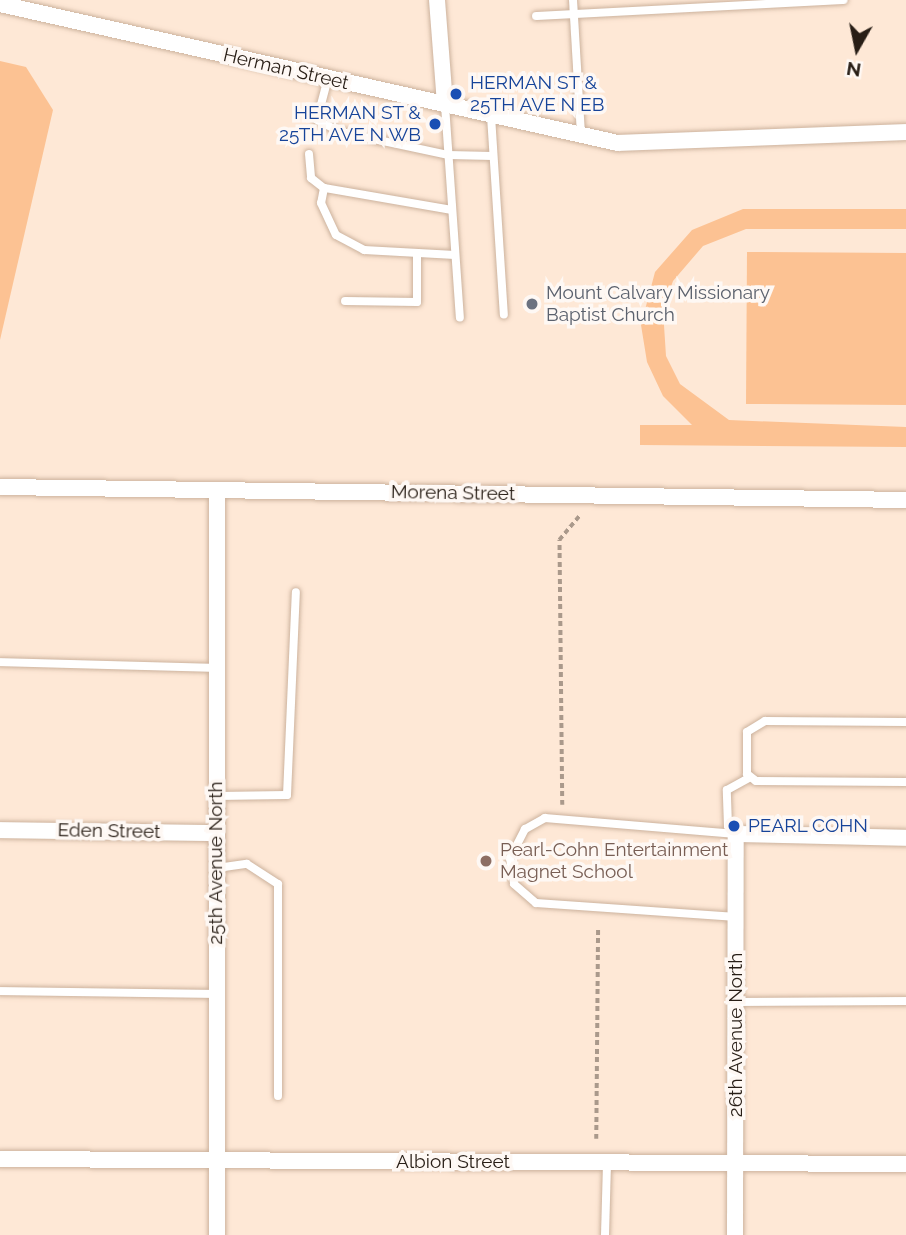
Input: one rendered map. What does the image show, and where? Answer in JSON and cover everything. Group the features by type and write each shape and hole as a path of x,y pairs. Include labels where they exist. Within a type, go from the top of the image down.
{"street":[{"path":"437,0 444,105"},
{"name":"Herman Street","path":"0,4 618,143 906,131"},
{"name":"Morena Street","path":"0,487 906,500"},
{"name":"25th Avenue North","path":"217,490 217,1235"},
{"name":"Eden Street","path":"0,830 217,832"},
{"path":"736,835 906,838"},
{"name":"26th Avenue North","path":"735,1235 736,835"},
{"name":"Albion Street","path":"0,1159 906,1164"}],"lane":[{"path":"573,0 581,135"},
{"path":"536,16 844,0"},
{"path":"328,78 316,123 341,132 448,155 493,156"},
{"path":"444,105 460,317"},
{"path":"491,116 503,315"},
{"path":"309,154 312,178 324,188 452,211"},
{"path":"324,188 323,217 349,244 456,255"},
{"path":"345,301 417,302 417,253"},
{"path":"217,796 287,795 296,592"},
{"path":"0,662 215,668"},
{"path":"750,777 747,732 765,722 906,722"},
{"path":"736,835 728,826 727,790 750,777 906,782"},
{"path":"736,835 545,818 525,829 510,858 514,884 536,903 737,917"},
{"path":"217,868 247,864 278,884 278,1096"},
{"path":"0,990 215,994"},
{"path":"737,1002 906,1001"},
{"path":"605,1235 607,1162"}],"path":[{"path":"562,805 559,540 579,516"},
{"path":"596,1139 598,930"}],"shaded area":[{"path":"0,61 26,67 53,110 0,340"},
{"path":"743,209 906,209 906,229 746,229 703,246 673,281 663,310 666,356 680,384 729,420 906,427 906,447 640,445 640,425 692,425 663,396 647,362 641,325 655,272 692,230"},
{"path":"747,252 906,253 906,405 746,404"}],"place":[{"name":"HERMAN ST & 25TH AVE N EB","path":"456,94"},
{"name":"HERMAN ST & 25TH AVE N WB","path":"435,124"},
{"name":"Mount Calvary Missionary Baptist Church","path":"532,304"},
{"name":"PEARL COHN","path":"734,826"},
{"name":"Pearl-Cohn Entertainment Magnet School","path":"486,861"}]}
